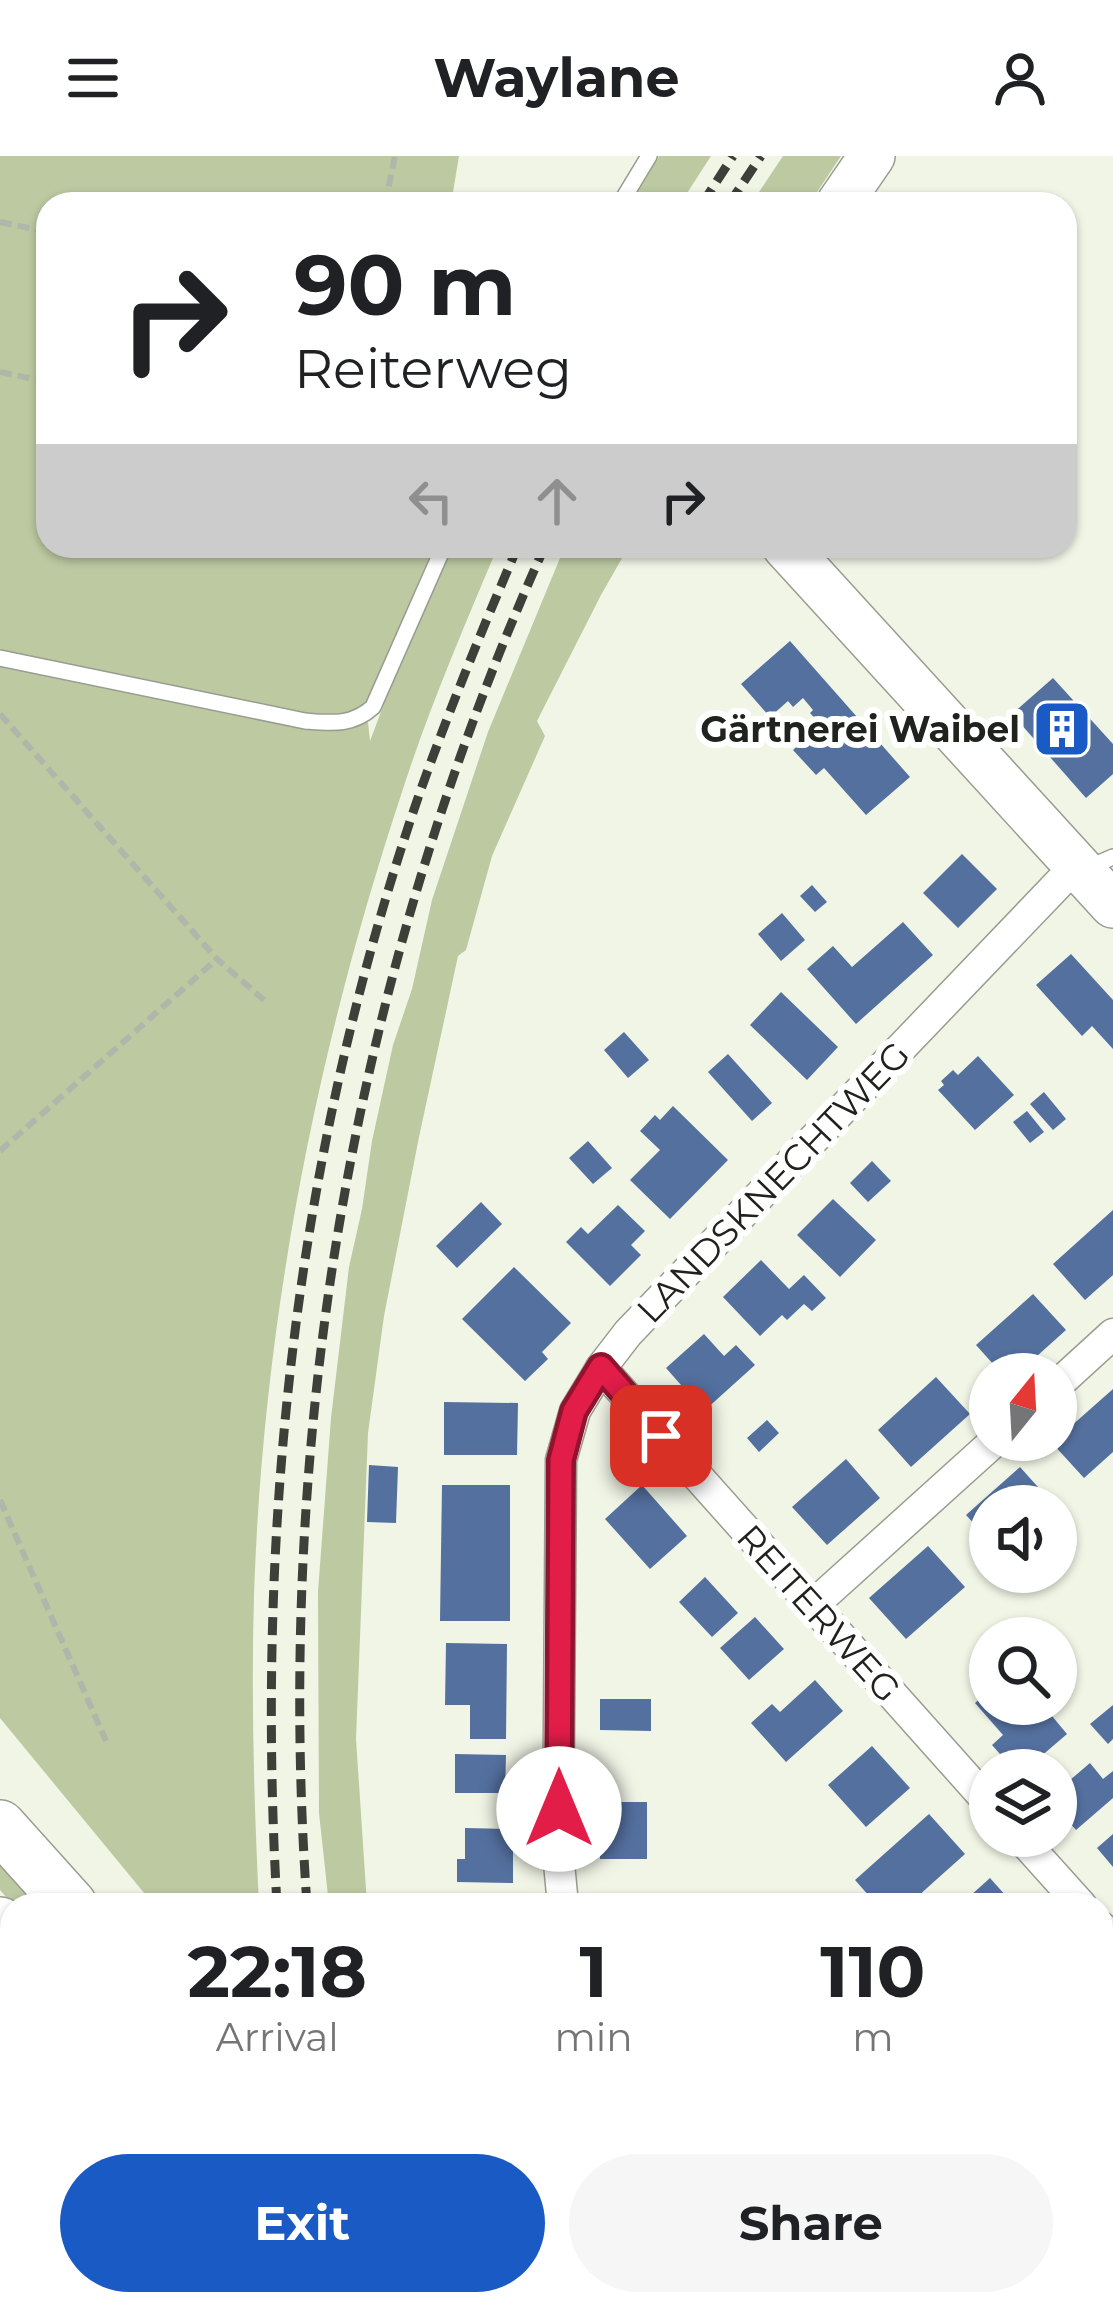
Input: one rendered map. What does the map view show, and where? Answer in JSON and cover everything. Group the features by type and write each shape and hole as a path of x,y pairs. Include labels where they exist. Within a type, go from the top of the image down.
{"main road":[{"path":"0,1826 60,1893"}],"street":[{"path":"847,192 872,156"},
{"path":"797,558 1098,864 1113,905"},
{"name":"LANDSKNECHTWEG","path":"561,1893 561,1460 574,1411 628,1333 1060,881 1098,864"},
{"path":"1077,1367 1113,1334"},
{"name":"REITERWEG","path":"601,1367 969,1781"},
{"path":"811,1606 973,1461"},
{"path":"1038,1857 1070,1893"}],"lane":[{"path":"627,192 649,156"},
{"path":"0,658 305,721 340,724 362,717 373,707 438,558"}],"path":[{"path":"388,192 395,156"},
{"path":"0,222 36,230"},
{"path":"0,372 36,380"},
{"path":"0,714 217,959 265,1001"},
{"path":"0,1150 217,959"},
{"path":"0,1500 106,1741"}],"green space":[{"path":"0,156 459,156 453,192 36,192 36,558 429,558 366,704 370,741 448,558 493,558 424,730 371,890 299,1188 282,1289 259,1493 253,1673 258,1893 144,1893 0,1718"},
{"path":"659,156 711,156 688,192 637,192"},
{"path":"783,156 841,156 817,192 759,192"},
{"path":"560,558 622,558 537,721 545,736 492,856 466,950 458,956 384,1316 368,1433 356,1739 366,1893 328,1893 319,1813 318,1592 349,1267 393,1045 412,989 432,900 488,732"},
{"path":"0,1852 36,1893 0,1890"}],"building":[{"path":"790,641 910,777 866,815 824,768 816,775 793,750 821,725 803,698 793,707 788,701 770,717 741,684"},
{"name":"Gärtnerei Waibel","path":"1053,678 1113,744 1113,774 1086,798 1012,714"},
{"path":"962,854 997,889 958,928 923,893"},
{"path":"812,885 827,902 815,912 800,896"},
{"path":"782,913 805,940 781,961 758,934"},
{"path":"903,922 933,955 856,1024 807,969 833,946 852,967"},
{"path":"1071,954 1113,1000 1113,1049 1092,1026 1082,1036 1036,985"},
{"path":"781,992 838,1047 807,1080 750,1025"},
{"path":"624,1032 649,1060 628,1078 604,1050"},
{"path":"728,1054 772,1103 752,1121 708,1072"},
{"path":"978,1056 1014,1095 975,1130 938,1090 953,1070 958,1075"},
{"path":"1044,1092 1066,1119 1053,1130 1030,1104"},
{"path":"673,1106 728,1160 670,1219 630,1180 660,1150 640,1131 655,1115 660,1120"},
{"path":"1027,1111 1044,1132 1030,1143 1013,1122"},
{"path":"588,1141 612,1168 593,1184 569,1158"},
{"path":"872,1161 891,1181 868,1202 850,1183"},
{"path":"833,1199 876,1240 840,1277 797,1235"},
{"path":"481,1202 502,1224 457,1268 436,1246"},
{"path":"618,1205 645,1231 631,1245 641,1255 610,1286 566,1242 581,1227 588,1234"},
{"path":"1113,1210 1113,1275 1085,1300 1053,1264"},
{"path":"761,1260 789,1289 804,1275 826,1298 812,1311 804,1304 787,1320 782,1315 760,1336 723,1297"},
{"path":"514,1267 571,1323 542,1352 548,1359 525,1381 462,1319"},
{"path":"1033,1294 1066,1330 1040,1353 983,1353 976,1345"},
{"path":"704,1334 724,1356 736,1345 755,1365 704,1411 666,1368"},
{"path":"936,1377 969,1413 911,1467 878,1430"},
{"path":"1113,1389 1113,1452 1084,1478 1068,1461 1077,1461 1077,1421"},
{"path":"444,1402 518,1403 517,1455 444,1455"},
{"path":"767,1420 779,1433 759,1452 747,1438"},
{"path":"846,1459 880,1498 827,1545 792,1507"},
{"path":"369,1465 398,1467 396,1523 367,1522"},
{"path":"1020,1467 1036,1485 1000,1485"},
{"path":"442,1485 510,1485 510,1621 440,1621"},
{"path":"642,1485 687,1536 650,1569 605,1519"},
{"path":"928,1546 965,1587 906,1639 869,1598"},
{"path":"705,1577 738,1613 712,1637 679,1602"},
{"path":"755,1617 784,1649 749,1680 720,1648"},
{"path":"446,1643 507,1644 506,1739 470,1739 470,1705 445,1705"},
{"path":"815,1680 843,1711 786,1762 751,1723 772,1704 780,1712"},
{"path":"600,1699 651,1699 651,1731 600,1730"},
{"path":"1113,1705 1113,1739 1108,1744 1090,1724"},
{"path":"994,1725 1060,1725 1067,1734 1050,1749 996,1749 992,1745 1003,1735"},
{"path":"872,1746 910,1788 866,1827 828,1785"},
{"path":"455,1754 506,1755 505,1793 455,1793"},
{"path":"1090,1763 1103,1779 1113,1771 1113,1798 1077,1829 1077,1774"},
{"path":"600,1802 647,1802 647,1859 600,1859"},
{"path":"929,1814 965,1854 921,1893 866,1893 855,1880"},
{"path":"465,1828 513,1829 513,1883 457,1882 457,1859 465,1859"},
{"path":"1113,1834 1113,1867 1097,1848"},
{"path":"990,1878 1003,1893 973,1893"}],"railway":[{"path":"710,192 733,156"},
{"path":"737,192 761,156"},
{"path":"277,1893 273,1622 280,1482 314,1202 377,927 431,761 513,558"},
{"path":"307,1893 300,1731 303,1556 317,1383 342,1210 377,1040 422,872 478,707 540,558"}],"place":[{"name":"Gärtnerei Waibel","path":"1062,729"}],"route":[{"path":"559,1809 561,1460 574,1411 601,1367 661,1436"}]}
